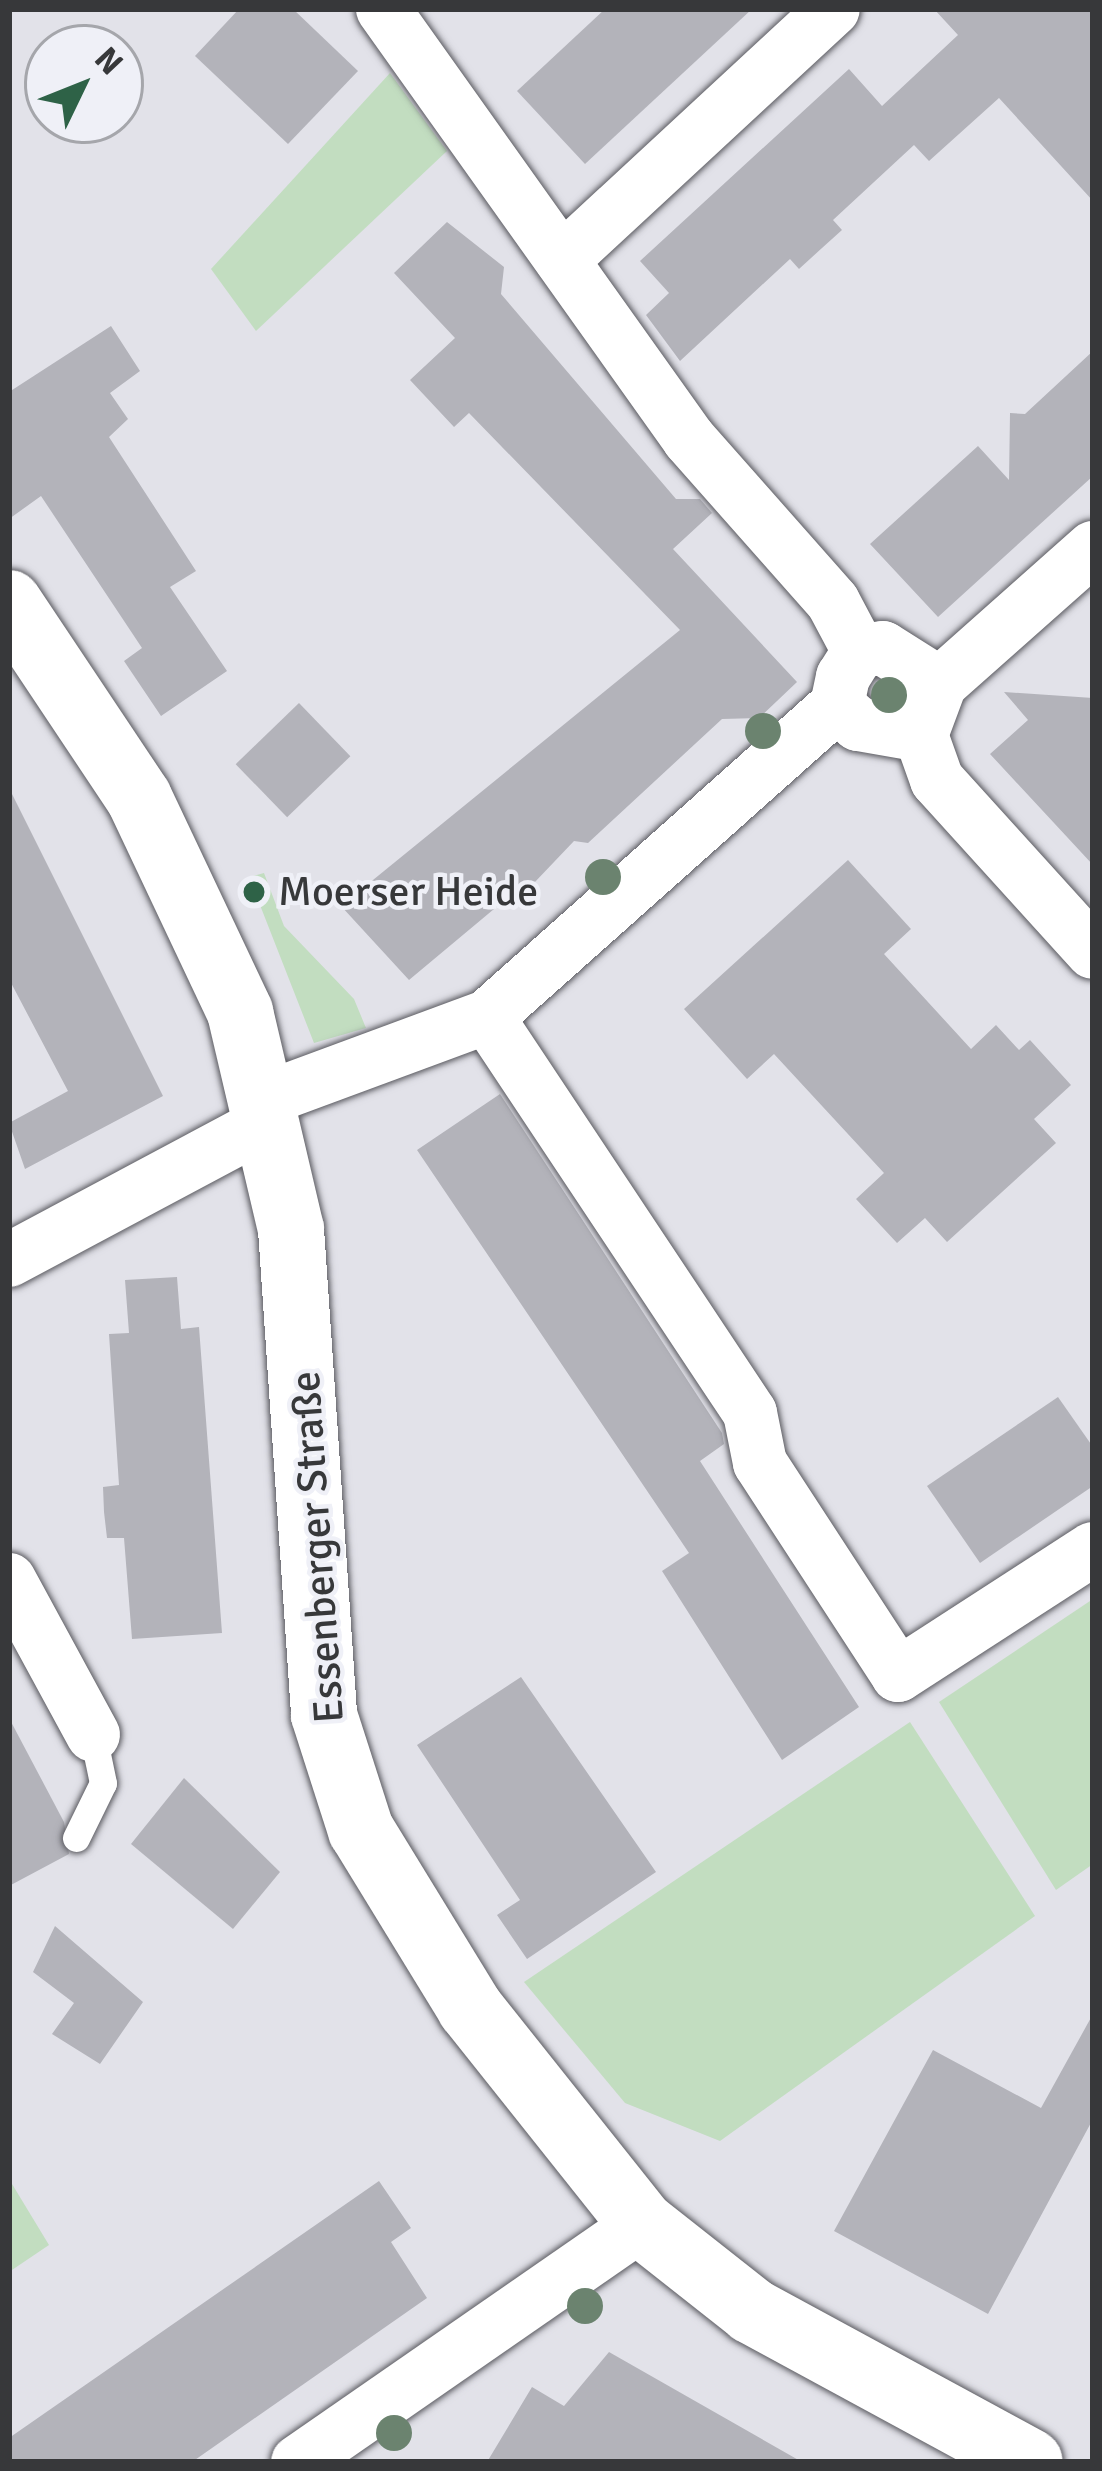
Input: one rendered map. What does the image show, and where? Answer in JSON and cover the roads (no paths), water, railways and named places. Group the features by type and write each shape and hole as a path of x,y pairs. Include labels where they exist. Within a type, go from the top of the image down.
{"street":[{"path":"383,9 688,439 833,602 859,651"},
{"path":"562,260 833,9"},
{"path":"1093,548 940,684 921,735 937,780 1093,952"},
{"name":"Essenberger Straße","path":"9,603 206,922 267,1110 307,1363 324,1715 338,1774 470,2008 642,2224 752,2311 1030,2462"},
{"path":"859,651 883,648 940,684"},
{"path":"9,1260 267,1110 487,1017 836,705 859,651"},
{"path":"836,705 886,737 921,735"},
{"path":"487,1017 750,1413 760,1463 898,1675 1093,1549"},
{"path":"9,1580 93,1736"},
{"path":"298,2462 642,2224"}],"lane":[{"path":"76,1838 103,1783 93,1736"}],"place":[{"name":"Moerser Heide","path":"254,892"}]}
